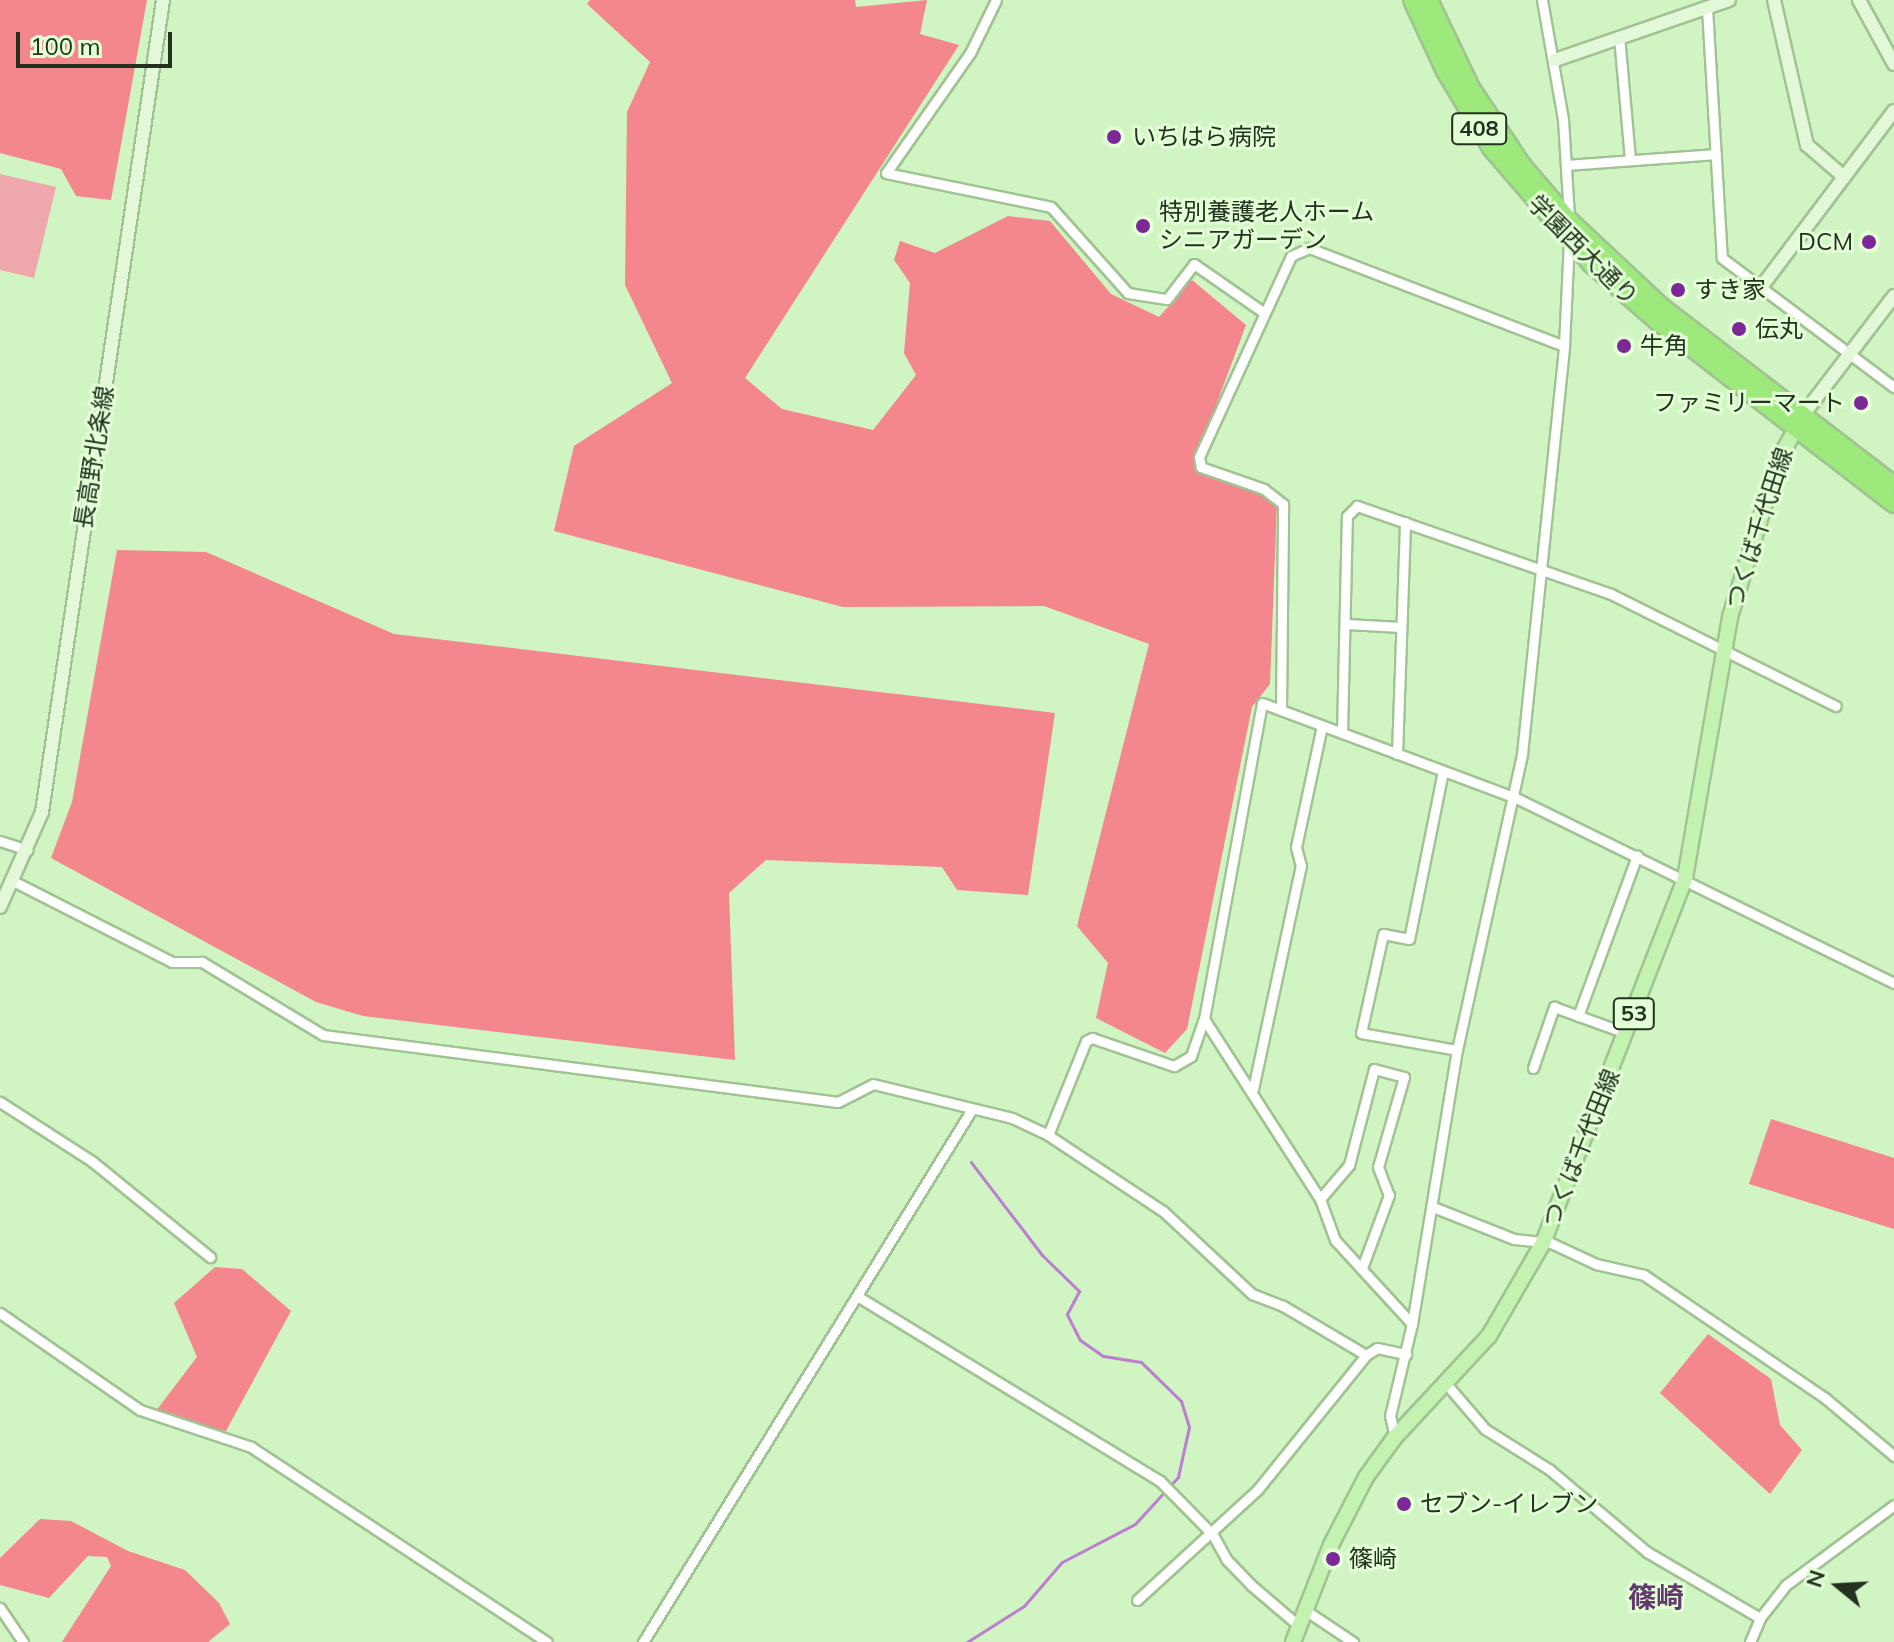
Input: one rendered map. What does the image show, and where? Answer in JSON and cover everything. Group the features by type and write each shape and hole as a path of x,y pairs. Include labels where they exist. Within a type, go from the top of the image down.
{"highway":[{"name":"学園西大通り","path":"1412,0 1483,136 1569,241 1657,321 1894,485"},
{"name":"学園西大通り","path":"1432,1 1492,121 1569,220 1662,307 1894,504"}],"main road":[{"name":"長高野北条線","path":"0,907 28,850 42,812 163,0"},
{"path":"1555,60 1729,0"},
{"path":"1774,0 1807,145 1844,177"},
{"path":"1859,0 1894,64"},
{"path":"1762,286 1894,111"},
{"path":"1799,422 1894,296"},
{"name":"つくば千代田線","path":"1293,1642 1350,1506 1395,1437 1448,1386 1508,1310 1543,1243 1685,878 1723,649 1752,537 1799,422"}],"street":[{"path":"996,0 970,53 886,173 1051,207 1128,293 1167,299 1194,264 1263,312"},
{"path":"1395,1437 1390,1416 1412,1324 1457,1050 1514,797 1564,346 1569,241 1567,165 1555,60 1542,0"},
{"path":"1707,8 1722,258 1894,387"},
{"path":"1619,36 1630,160"},
{"path":"1567,165 1716,154"},
{"path":"1281,710 1283,504 1264,489 1201,467 1199,457 1291,256 1309,248 1564,346"},
{"path":"1342,733 1347,624 1347,516 1357,506 1611,594 1836,706"},
{"path":"1397,754 1405,522"},
{"path":"1347,624 1401,627"},
{"path":"1048,1135 1086,1041 1092,1038 1174,1066 1183,1064 1204,1019 1262,703 1514,797 1685,878 1894,983"},
{"path":"1253,1089 1301,866 1296,847 1322,726"},
{"path":"1443,771 1409,939 1383,934 1361,1033 1457,1050"},
{"path":"0,841 28,850"},
{"path":"1578,1016 1637,856"},
{"path":"13,881 172,962 202,962 323,1035 838,1102 873,1084 1012,1118 1048,1135 1163,1211 1252,1294 1366,1355"},
{"path":"1533,1068 1554,1007 1626,1033"},
{"path":"1204,1019 1253,1089 1320,1199 1335,1240 1412,1324"},
{"path":"1320,1199 1349,1165 1374,1069 1404,1077 1378,1167 1389,1195 1362,1268"},
{"path":"0,1102 93,1162 210,1257"},
{"path":"643,1642 972,1109"},
{"path":"1433,1207 1514,1239 1543,1243 1596,1264 1644,1275 1825,1398 1894,1456"},
{"path":"857,1296 1160,1481 1213,1535 1235,1569 1299,1626"},
{"path":"0,1313 140,1410 251,1447 547,1642"},
{"path":"1137,1600 1213,1535 1258,1489 1366,1355 1377,1348 1406,1354"},
{"path":"1448,1386 1485,1429 1550,1470 1647,1552 1760,1618"},
{"path":"1750,1642 1760,1618 1808,1565 1894,1505"},
{"path":"0,1608 23,1642"},
{"path":"1305,1610 1353,1642"}],"shaded area":[{"path":"0,0 147,0 111,200 76,196 61,169 0,153"},
{"path":"590,0 855,0 856,7 927,0 920,34 959,45 745,378 782,409 873,430 916,375 904,353 910,283 894,260 900,241 935,253 1008,216 1050,221 1111,294 1159,317 1192,280 1246,325 1194,464 1277,502 1270,684 1252,707 1187,1029 1165,1053 1096,1018 1108,963 1077,926 1149,644 1044,606 843,607 554,531 574,446 672,383 625,285 627,112 650,62 587,4"},
{"path":"0,174 56,187 34,278 0,270"},
{"path":"117,550 206,552 394,634 1055,713 1028,895 957,890 942,867 766,860 729,893 735,1060 363,1016 316,1002 51,858 72,802"},
{"path":"1771,1119 1894,1158 1894,1229 1749,1184"},
{"path":"215,1267 242,1269 291,1311 226,1431 149,1420 197,1357 174,1303"},
{"path":"1708,1334 1771,1379 1780,1425 1802,1450 1770,1494 1660,1393"},
{"path":"40,1519 71,1521 128,1551 185,1570 219,1603 230,1624 208,1642 62,1642 111,1566 107,1557 88,1556 49,1598 0,1585 0,1558"}],"waterway":[{"path":"967,1642 1024,1606 1062,1562 1135,1524 1178,1477 1189,1427 1181,1401 1141,1362 1103,1356 1080,1340 1067,1314 1079,1291 1042,1255 971,1162"}],"place":[{"name":"いちはら病院","path":"1114,137"},
{"name":"特別養護老人ホーム シニアガーデン","path":"1143,226"},
{"name":"DCM","path":"1869,242"},
{"name":"すき家","path":"1678,290"},
{"name":"伝丸","path":"1739,329"},
{"name":"牛角","path":"1624,346"},
{"name":"ファミリーマート","path":"1861,403"},
{"name":"セブン-イレブン","path":"1404,1504"},
{"name":"篠崎","path":"1333,1559"}],"district":[{"name":"篠崎","path":"1656,1597"}]}
